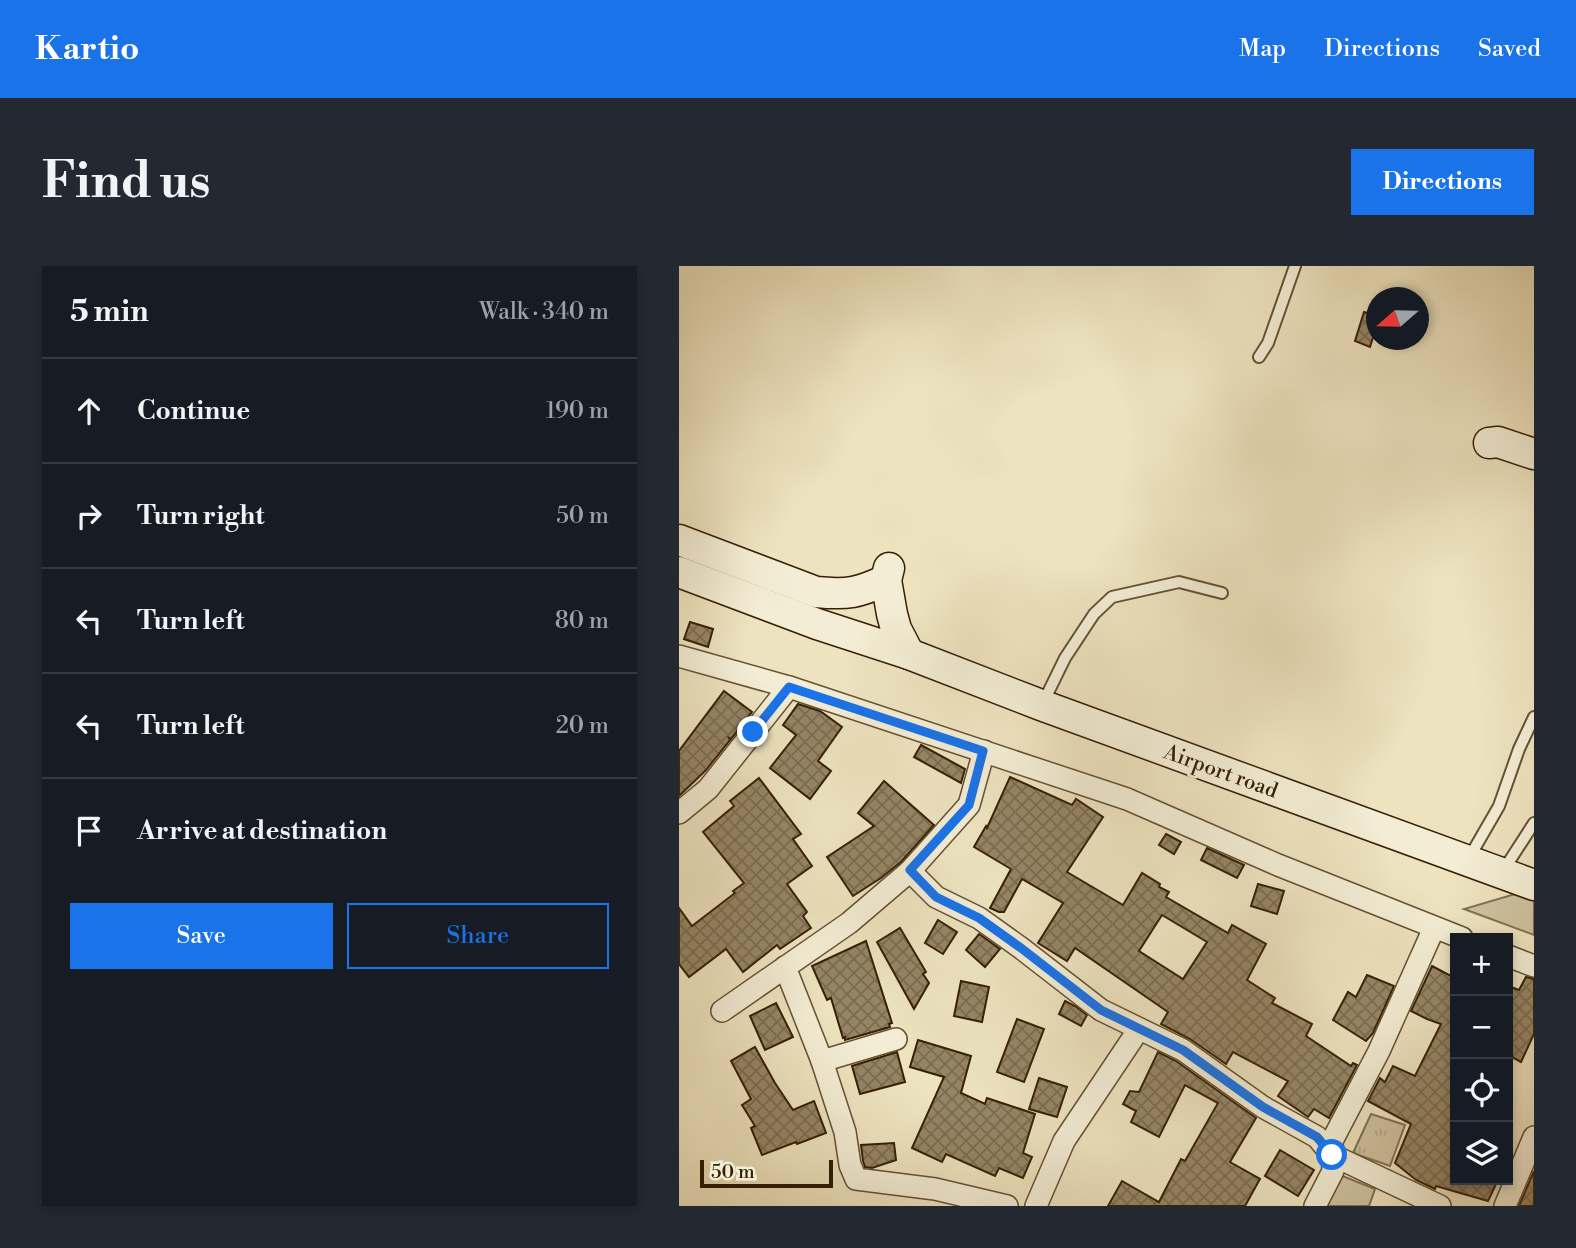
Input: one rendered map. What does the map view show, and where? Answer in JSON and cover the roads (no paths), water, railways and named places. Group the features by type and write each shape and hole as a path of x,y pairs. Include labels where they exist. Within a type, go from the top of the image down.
{"main road":[{"path":"1489,443 1498,442 1534,454"},
{"path":"679,540 816,592 839,595 855,593 888,574 892,614 896,629 909,654"},
{"name":"Airport road","path":"679,572 1534,885"}],"street":[{"path":"679,656 789,687 1127,799 1278,866 1450,934"},
{"path":"679,813 708,789 789,687"},
{"path":"722,1011 849,923 910,870 969,805 983,751"},
{"path":"910,870 936,897 979,918 1101,1010 1183,1050 1263,1107 1317,1137 1332,1155 1440,1206"},
{"path":"1315,1206 1333,1171 1332,1141 1380,1051 1434,928"},
{"path":"1513,958 1534,966"},
{"path":"785,967 822,1061 845,1132 850,1165 856,1179 901,1196 935,1189 1007,1206"},
{"path":"1036,1206 1064,1142 1139,1029"},
{"path":"822,1061 896,1039"},
{"path":"1505,1206 1534,1138"}],"lane":[{"path":"1259,357 1268,343 1295,266"},
{"path":"1041,705 1065,658 1094,614 1112,597 1179,582 1222,593"},
{"path":"1468,860 1499,806 1519,749 1534,717"},
{"path":"1502,873 1534,822"}]}
